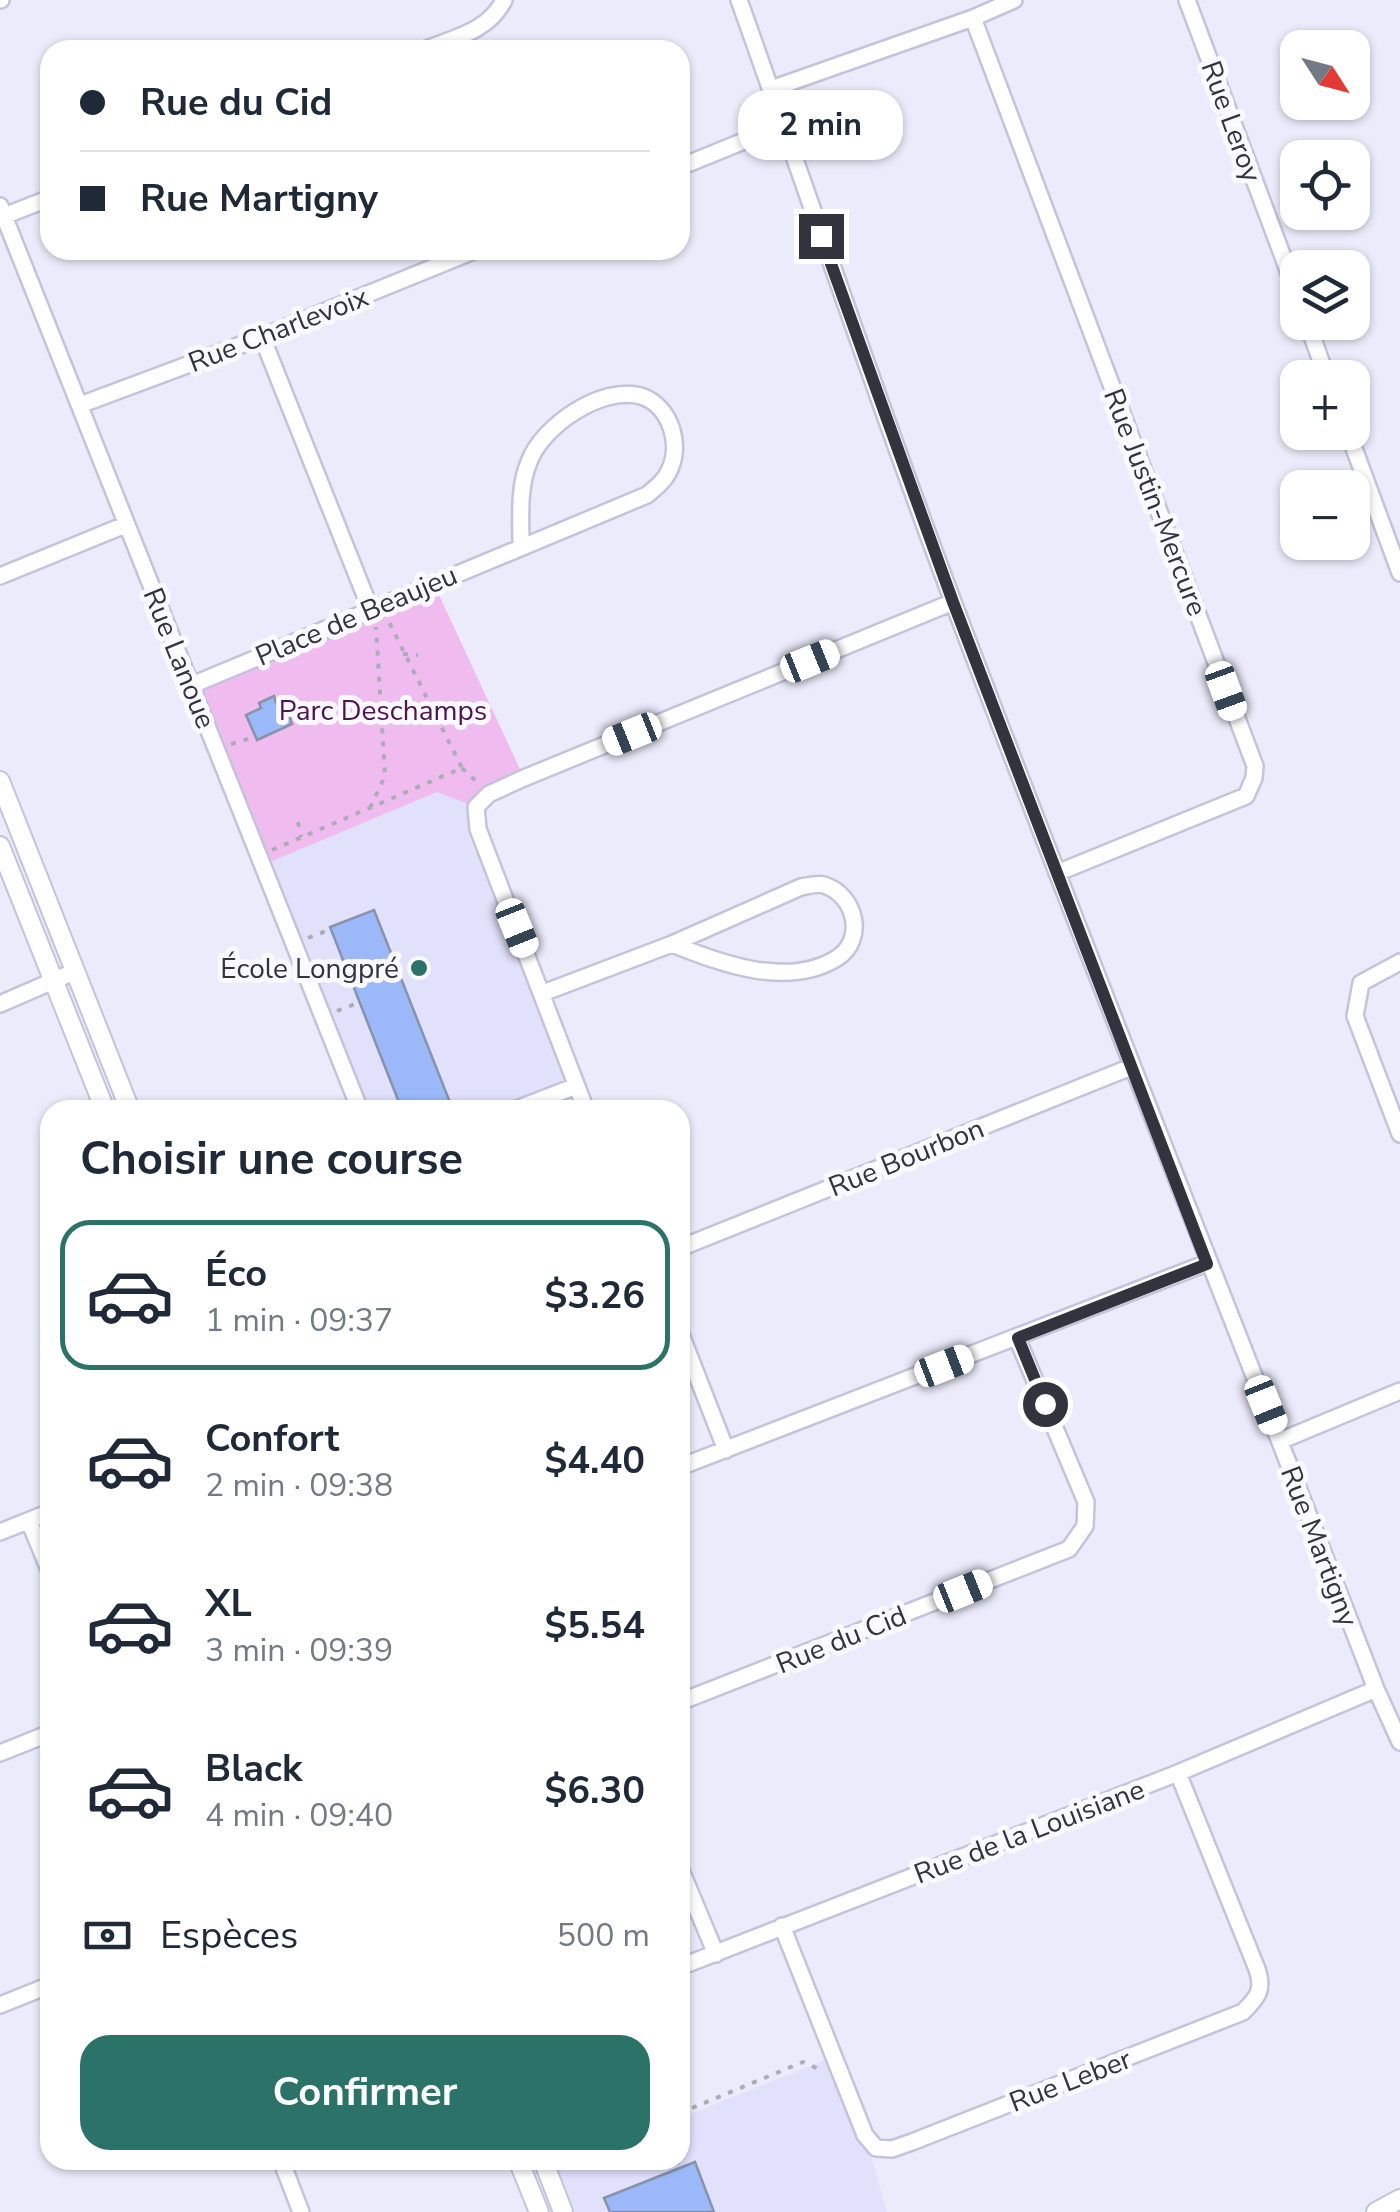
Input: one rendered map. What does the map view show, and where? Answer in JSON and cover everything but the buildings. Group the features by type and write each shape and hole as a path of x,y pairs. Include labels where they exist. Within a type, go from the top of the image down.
{"street":[{"path":"449,40 493,18 504,0"},
{"name":"Rue Martigny","path":"740,0 781,126 953,602 1207,1264 1400,1742"},
{"path":"771,89 974,18 1014,0"},
{"name":"Rue Leroy","path":"1187,0 1280,250"},
{"name":"Rue Justin-Mercure","path":"974,18 1255,766 1246,796 1057,873"},
{"path":"690,163 781,126"},
{"path":"2,211 40,201"},
{"name":"Rue Lanoue","path":"2,211 356,1100"},
{"name":"Rue Charlevoix","path":"80,405 451,260"},
{"path":"262,337 376,614"},
{"name":"Place de Beaujeu","path":"192,685 376,614 521,546 646,495 662,482 675,452 665,412 646,398 627,393 562,418 542,437 528,463 522,496 521,546"},
{"path":"1355,450 1400,572"},
{"path":"0,576 125,525"},
{"path":"582,1100 478,829 476,806 489,794 524,778 953,602"},
{"path":"0,780 126,1100"},
{"path":"0,846 101,1100"},
{"path":"543,994 672,944 801,887 821,884 847,902 854,917 855,933 841,956 796,972 722,964 672,944"},
{"path":"1400,962 1361,982 1355,1016 1400,1134"},
{"path":"0,1004 76,971"},
{"name":"Rue Bourbon","path":"690,1244 1132,1067"},
{"path":"540,1100 576,1086"},
{"path":"690,1464 1207,1264"},
{"name":"Rue du Cid","path":"690,1698 1069,1549 1084,1526 1086,1502 1018,1338"},
{"path":"690,1358 726,1450"},
{"path":"1280,1441 1400,1391"},
{"path":"0,1532 40,1516"},
{"path":"29,1521 40,1548"},
{"name":"Rue de la Louisiane","path":"690,1963 1178,1773 1376,1689"},
{"path":"0,1753 40,1737"},
{"name":"Rue Leber","path":"782,1926 865,2135 876,2148 892,2150 1243,2012 1258,1997 1262,1984 1257,1968 1178,1773"},
{"path":"690,1892 716,1954"},
{"path":"0,2004 40,1988"},
{"path":"285,2170 301,2212"},
{"path":"522,2170 539,2212"},
{"path":"547,2170 564,2212"},
{"path":"1376,2212 1400,2199"}],"path":[{"path":"260,856 462,768 404,654 376,614"},
{"path":"370,808 385,776 376,614"},
{"path":"404,654 418,655"},
{"path":"217,748 256,737"},
{"path":"298,822 301,838"},
{"path":"294,943 331,929"},
{"path":"323,1016 360,1002"},
{"path":"690,2109 803,2062 825,2072"}],"shaded area":[{"name":"École Longpré","path":"437,792 476,807 576,1086 540,1100 356,1100 263,865"},
{"path":"833,2057 865,2135 887,2212 563,2212 547,2170 690,2170 690,2114"}],"green space":[{"name":"Parc Deschamps","path":"433,582 524,778 476,807 437,792 263,865 192,685"}],"place":[{"name":"École Longpré","path":"419,968"}],"route":[{"path":"821,236 953,602 1207,1264 1018,1338 1045,1404"}]}
